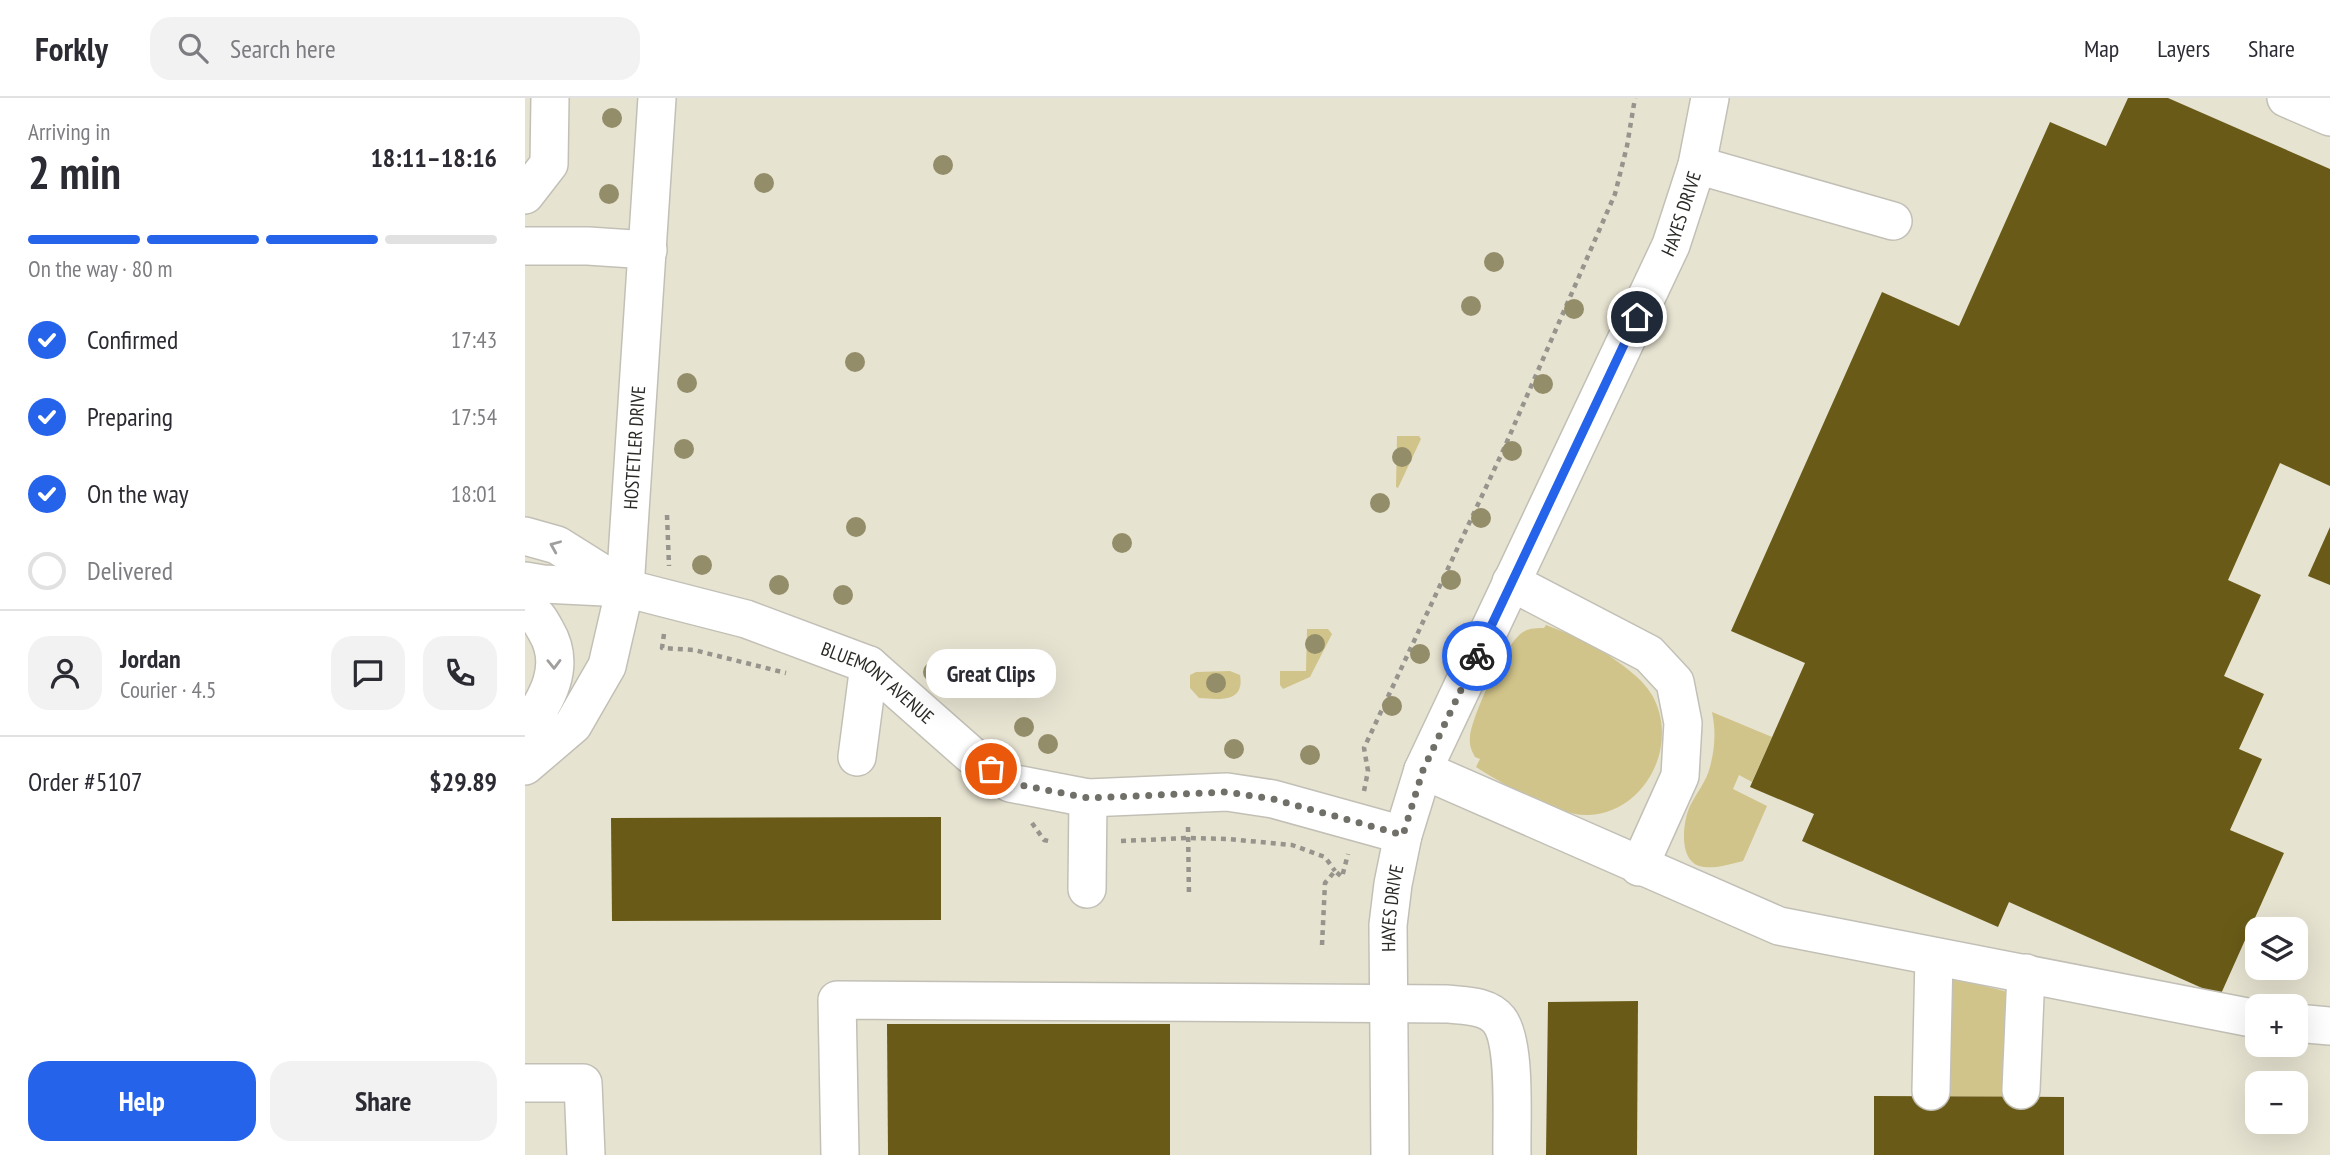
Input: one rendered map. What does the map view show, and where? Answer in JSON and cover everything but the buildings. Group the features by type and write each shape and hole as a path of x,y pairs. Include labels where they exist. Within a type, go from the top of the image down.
{"street":[{"path":"525,195 549,164 550,98"},
{"name":"HOSTETLER DRIVE","path":"525,766 573,725 607,666 625,588 657,98"},
{"name":"HAYES DRIVE","path":"1390,1155 1388,925 1403,835 1423,770 1671,245 1697,165 1710,98"},
{"path":"2286,98 2330,117"},
{"path":"1697,165 1893,220"},
{"path":"525,246 648,250"},
{"name":"BLUEMONT AVENUE","path":"525,536 557,545 625,588"},
{"name":"BLUEMONT AVENUE","path":"525,581 625,588 746,619 869,664 971,755 1010,783 1088,798 1227,792 1273,799 1403,835"},
{"path":"1511,582 1649,654 1675,682 1683,723 1680,776 1639,867"},
{"path":"525,607 537,614 554,643 555,675 539,710 525,730"},
{"path":"857,757 869,664"},
{"path":"1423,770 1639,867 1779,926 2245,1017"},
{"path":"1087,889 1088,798"},
{"path":"1931,1091 1934,957"},
{"path":"2021,1090 2026,973"},
{"path":"840,1155 837,1000 1448,1004 1482,1008 1499,1020 1509,1046 1512,1155"},
{"path":"2308,1024 2330,1026"},
{"path":"525,1083 583,1083 586,1155"}],"path":[{"path":"1322,945 1325,883 1335,871 1342,877 1369,771 1364,748 1502,453 1615,194 1635,98"},
{"path":"1187,793 1189,896"}],"shaded area":[{"path":"525,98 2330,98 2330,1155 525,1155"},
{"path":"1397,436 1419,436 1421,439 1398,488 1396,487"},
{"path":"1546,625 1603,647 1604,652 1642,682 1652,695 1660,714 1662,734 1659,754 1652,772 1641,789 1627,802 1609,811 1589,815 1562,811 1531,798 1476,767 1480,759 1473,753 1470,737 1491,681 1507,650 1516,639 1525,631 1544,628"},
{"path":"1307,629 1328,629 1332,634 1310,677 1283,689 1280,685 1280,671 1306,671"},
{"path":"1230,671 1240,675 1240,684 1238,691 1229,698 1199,698 1190,688 1190,675 1196,672"},
{"path":"1712,712 1772,737 1752,782 1739,775 1733,789 1767,806 1743,861 1710,867 1692,862 1685,848 1684,830 1690,806 1712,760"},
{"path":"1941,975 2008,992 2008,1097 1941,1096"}],"way so far":[{"path":"991,769 1010,783 1088,798 1227,792 1273,799 1403,835 1423,770 1477,656"}],"place":[{"name":"Great Clips","path":"991,769"}],"route":[{"path":"1477,656 1637,317"}]}
